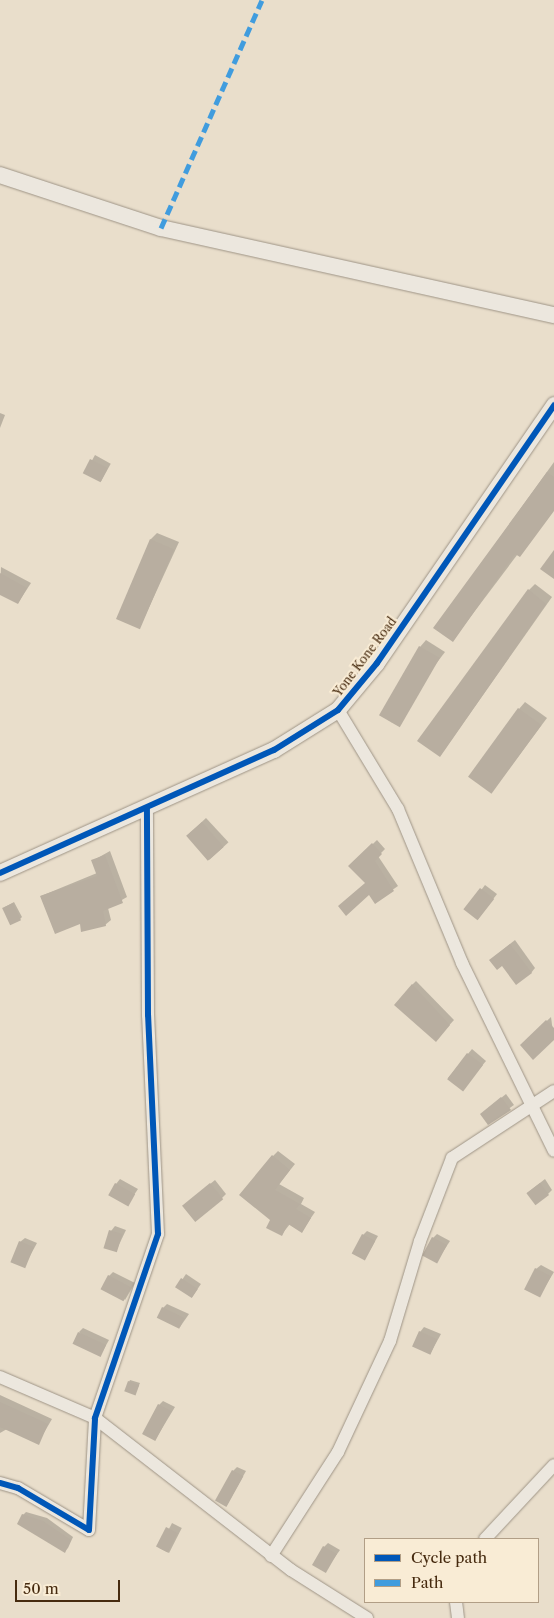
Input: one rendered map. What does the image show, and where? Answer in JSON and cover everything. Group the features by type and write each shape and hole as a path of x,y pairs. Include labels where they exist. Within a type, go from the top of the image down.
{"street":[{"path":"0,175 161,228 554,315"},
{"name":"Yone Kone Road","path":"0,873 274,750 338,710 377,663 554,405"},
{"path":"338,710 398,809 462,963 554,1151"},
{"path":"0,1483 18,1488 89,1530 95,1418 158,1234 148,1015 147,808"},
{"path":"271,1556 338,1452 390,1341 420,1241 452,1158 533,1108 554,1091"},
{"path":"0,1377 95,1418 271,1556 367,1618"},
{"path":"486,1538 554,1466"},
{"path":"456,1603 458,1618"}],"building":[{"path":"90,459 108,468 101,482 83,473"},
{"path":"547,472 554,477 554,511 520,557 515,554 453,642 433,628"},
{"path":"150,539 174,549 140,629 116,619"},
{"path":"554,550 554,579 540,569"},
{"path":"0,573 27,588 18,604 0,595"},
{"path":"528,589 546,604 440,757 417,741"},
{"path":"419,646 440,658 400,727 379,715"},
{"path":"518,708 541,725 491,794 468,777"},
{"path":"202,822 224,847 208,861 186,836"},
{"path":"372,843 382,854 375,861 394,891 375,904 369,895 346,916 338,906 365,883 348,866"},
{"path":"105,855 123,903 103,911 106,926 81,932 80,924 55,934 40,896 97,876 91,860"},
{"path":"480,888 494,899 478,920 463,909"},
{"path":"13,903 21,920 10,925 2,908"},
{"path":"510,944 532,973 516,985 502,966 497,970 489,960"},
{"path":"412,984 450,1025 436,1042 394,1005"},
{"path":"546,1020 554,1028 554,1040 533,1060 520,1045"},
{"path":"467,1053 483,1065 463,1091 447,1079"},
{"path":"501,1097 511,1110 488,1125 480,1114"},
{"path":"272,1155 290,1170 275,1190 300,1204 296,1209 311,1218 302,1233 288,1224 282,1236 266,1228 270,1220 239,1195"},
{"path":"115,1183 135,1194 128,1206 108,1195"},
{"path":"210,1183 223,1199 195,1222 182,1206"},
{"path":"540,1183 549,1195 535,1205 526,1193"},
{"path":"109,1230 122,1234 117,1252 103,1248"},
{"path":"362,1234 375,1241 365,1260 352,1253"},
{"path":"432,1237 447,1245 437,1264 422,1256"},
{"path":"19,1241 34,1247 25,1268 10,1262"},
{"path":"535,1268 551,1276 540,1298 524,1289"},
{"path":"108,1275 131,1287 123,1301 100,1289"},
{"path":"181,1278 198,1289 192,1298 175,1287"},
{"path":"162,1307 184,1318 179,1329 157,1318"},
{"path":"419,1331 437,1339 430,1355 412,1347"},
{"path":"78,1332 106,1345 101,1357 73,1344"},
{"path":"128,1381 139,1385 136,1395 124,1391"},
{"path":"0,1402 48,1424 39,1445 0,1427"},
{"path":"158,1404 171,1411 155,1441 142,1434"},
{"path":"232,1470 243,1476 226,1507 215,1501"},
{"path":"22,1514 43,1521 71,1540 65,1553 17,1524"},
{"path":"166,1527 178,1533 168,1553 156,1547"},
{"path":"323,1546 337,1554 326,1573 312,1565"}],"marked path":[{"path":"161,228 262,0"}],"cycle path":[{"path":"0,873 274,750 338,710 377,663 554,405"},
{"path":"0,1483 18,1488 89,1530 95,1418 158,1234 148,1015 147,809"}]}
